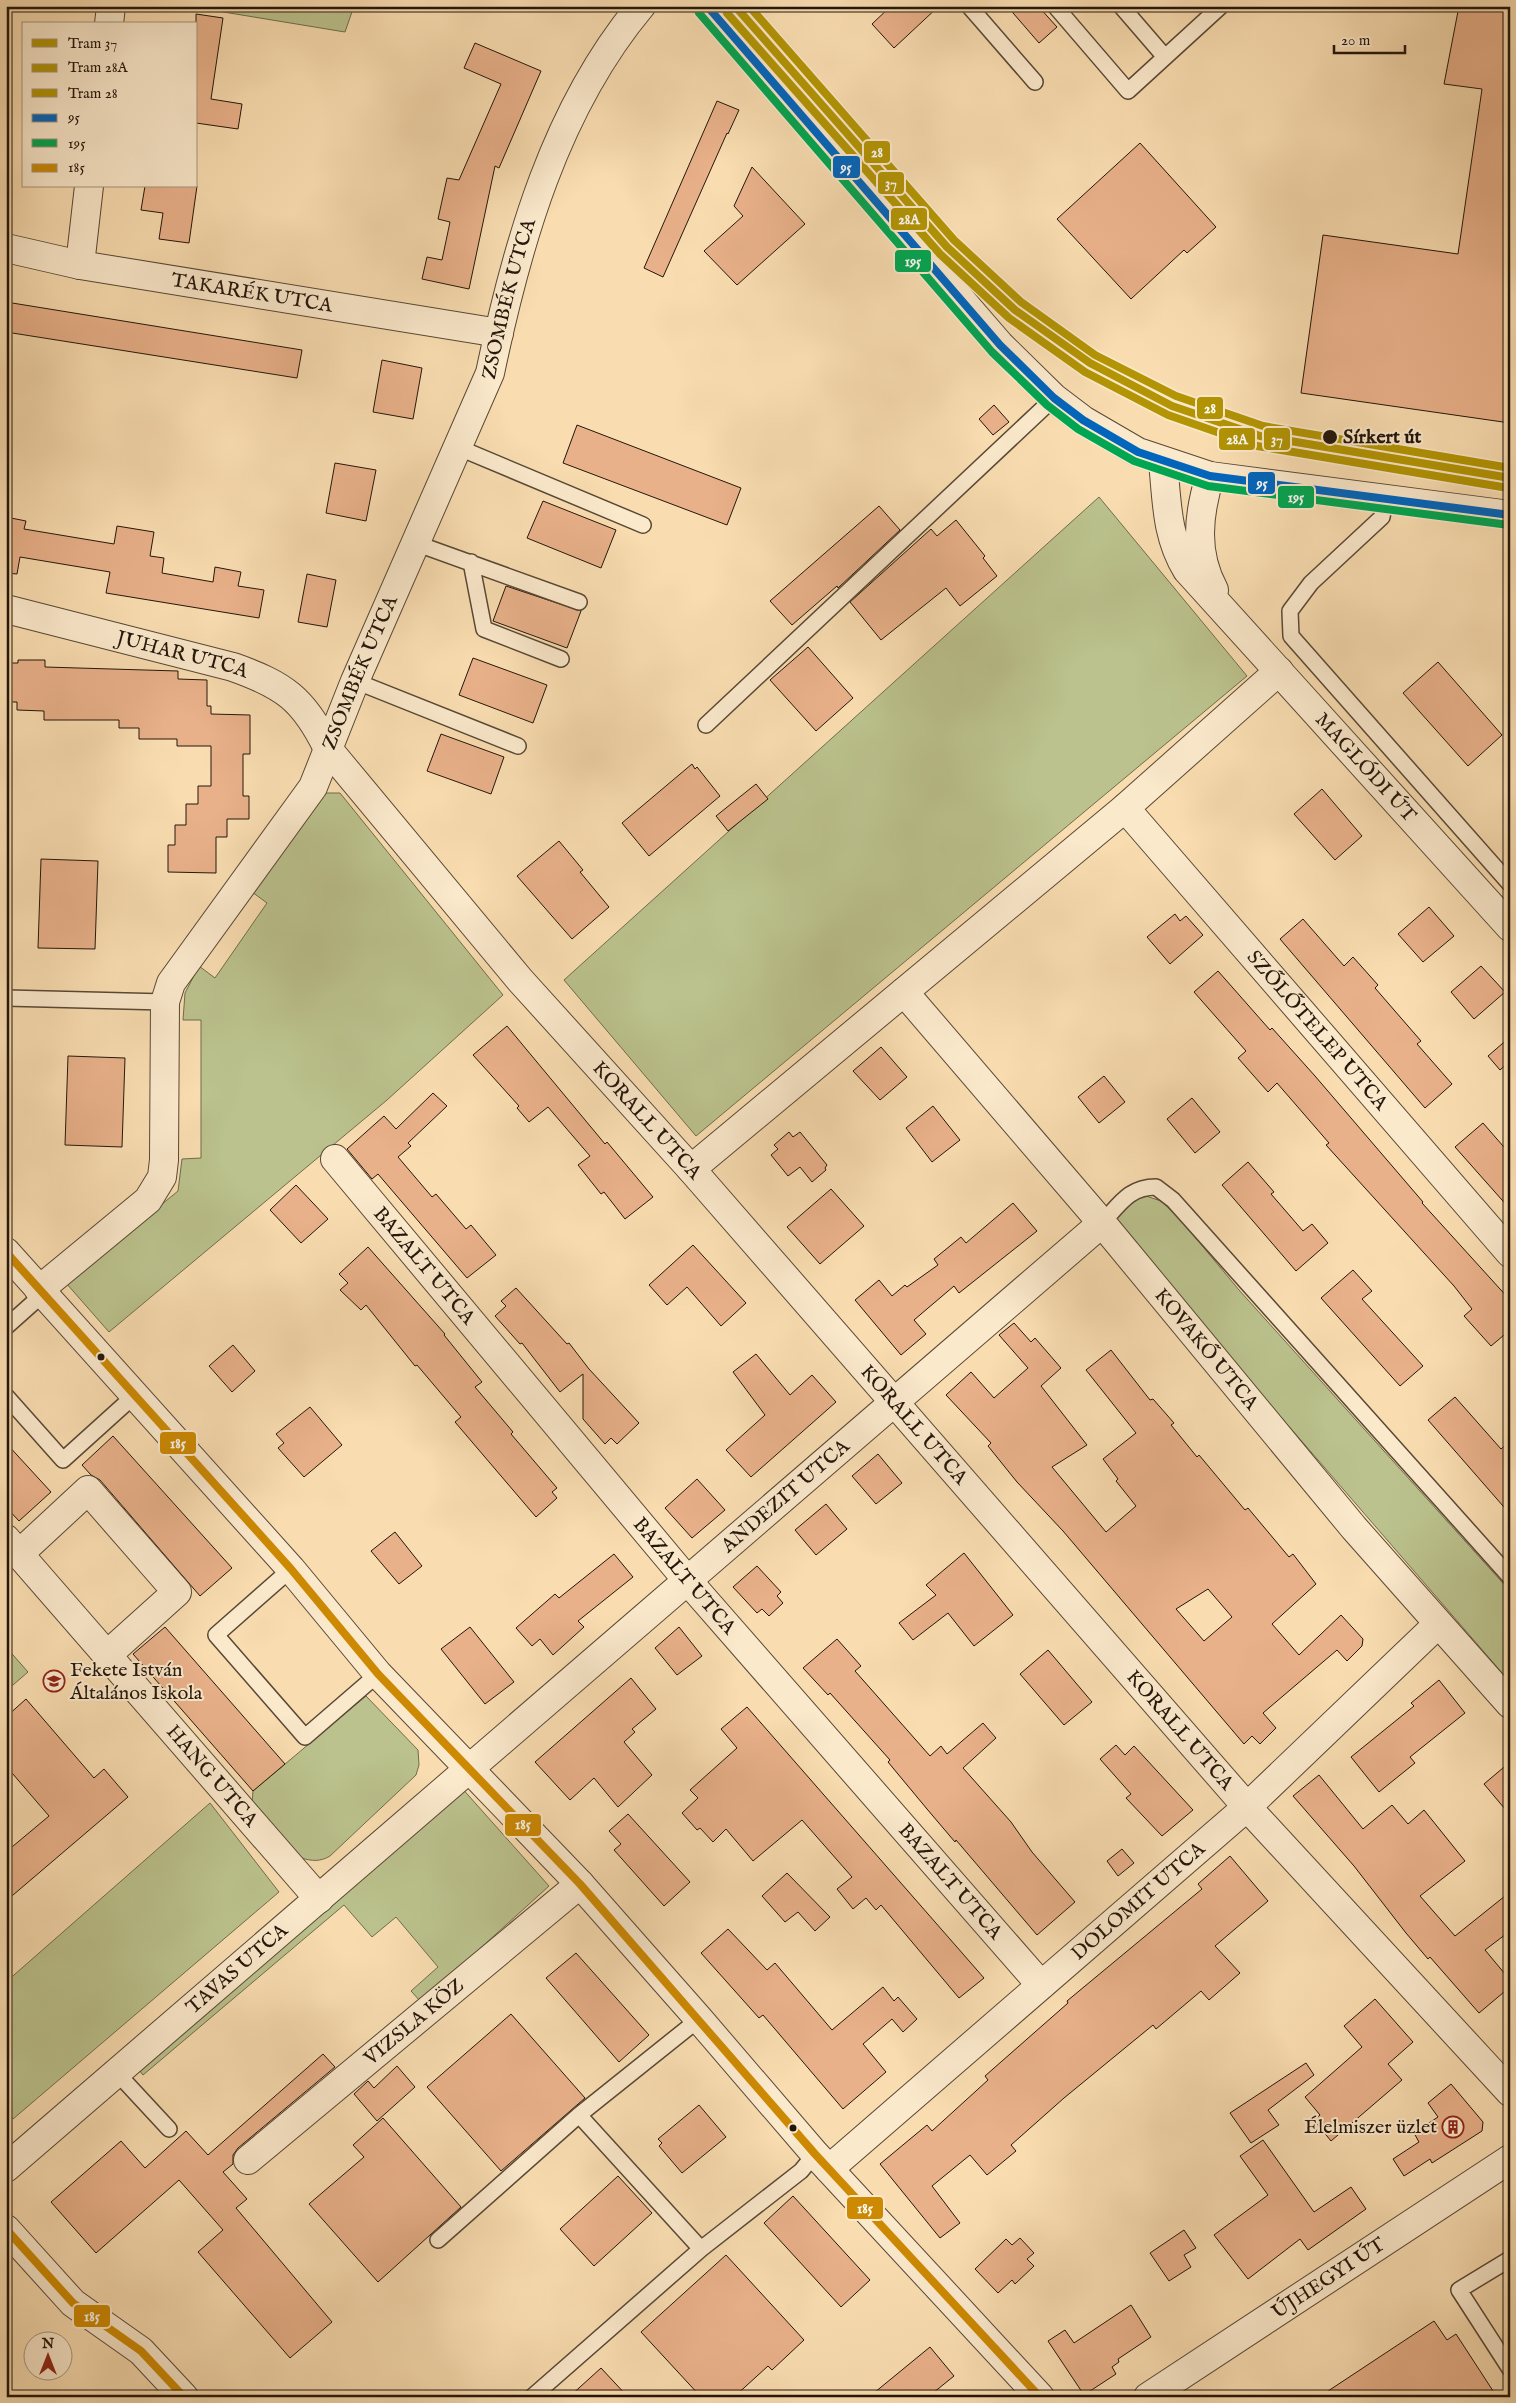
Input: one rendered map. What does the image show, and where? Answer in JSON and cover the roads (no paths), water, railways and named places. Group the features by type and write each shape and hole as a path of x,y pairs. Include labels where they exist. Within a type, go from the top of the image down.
{"street":[{"path":"109,22 111,6"},
{"name":"ZSOMBÉK UTCA","path":"41,1292 135,1212 155,1190 162,1177 165,1002 171,984 181,966 273,845 313,787 354,681 490,373 499,333 536,202 555,147 579,98 640,6"},
{"path":"707,6 1000,345 1054,398 1111,438 1138,452 1164,462 1210,476 1510,515"},
{"path":"80,265 89,188"},
{"name":"TAKARÉK UTCA","path":"6,248 80,265 499,333"},
{"name":"MAGLÓDI ÚT","path":"1164,462 1171,534 1177,553 1188,570 1510,927"},
{"name":"MAGLÓDI ÚT","path":"1210,476 1201,513 1201,556 1207,576 1223,607"},
{"name":"JUHAR UTCA","path":"6,609 232,667 261,677 281,687 296,700 314,720 328,749"},
{"path":"691,1168 1125,808 1280,671"},
{"name":"KORALL UTCA","path":"328,749 520,980 691,1168 1247,1807 1510,2092"},
{"name":"SZŐLŐTELEP UTCA","path":"1125,808 1510,1253"},
{"name":"KOVAKŐ UTCA","path":"904,992 1102,1223 1354,1528 1510,1704"},
{"name":"BAZALT UTCA","path":"335,1159 688,1580 1041,1985"},
{"name":"ANDEZIT UTCA","path":"469,1770 894,1400 1102,1223"},
{"path":"6,1252 290,1568 378,1674 580,1884 822,2162 1040,2397"},
{"path":"13,1547 88,1490 178,1592 107,1655"},
{"name":"HANG UTCA","path":"13,1547 319,1899"},
{"name":"DOLOMIT UTCA","path":"822,2162 1041,1985 1247,1807 1438,1624"},
{"name":"TAVAS UTCA","path":"6,2168 118,2074 469,1770"},
{"name":"VIZSLA KÖZ","path":"248,2160 580,1884"},
{"name":"ÚJHEGYI ÚT","path":"1148,2397 1510,2159"},
{"path":"6,2228 73,2303 140,2351 184,2397"}],"lane":[{"path":"969,6 1035,82"},
{"path":"1055,6 1128,91 1221,6"},
{"path":"1121,6 1165,57"},
{"path":"706,725 1054,398"},
{"path":"457,447 643,525"},
{"path":"1385,499 1382,517 1310,583 1290,611 1291,636 1510,884"},
{"path":"416,542 579,602"},
{"path":"470,562 484,629 562,659"},
{"path":"354,681 518,746"},
{"path":"6,998 165,1002"},
{"path":"1102,1223 1129,1194 1137,1189 1156,1187 1174,1200 1510,1577"},
{"path":"6,1327 41,1292"},
{"path":"6,1396 62,1460 135,1395"},
{"path":"290,1568 216,1635 305,1737 378,1674"},
{"path":"438,2240 579,2115 699,2019"},
{"path":"118,2074 169,2129"},
{"path":"579,2115 701,2249"},
{"path":"532,2397 701,2249 801,2171 822,2162"},
{"path":"1510,2259 1459,2290 1510,2369"}],"tram line":[{"name":"37","path":"735,6 947,247 1015,310 1090,363 1172,406 1260,436 1510,478"},
{"name":"28","path":"749,6 954,240 1021,302 1095,355 1176,396 1263,426 1510,468"},
{"name":"28A","path":"727,13 940,254 1009,318 1085,372 1168,415 1257,446 1508,488"}],"place":[{"name":"Sírkert út","path":"1330,437"},
{"name":"Fekete István Általános Iskola","path":"54,1681"},
{"name":"Élelmiszer üzlet","path":"1453,2127"}]}
